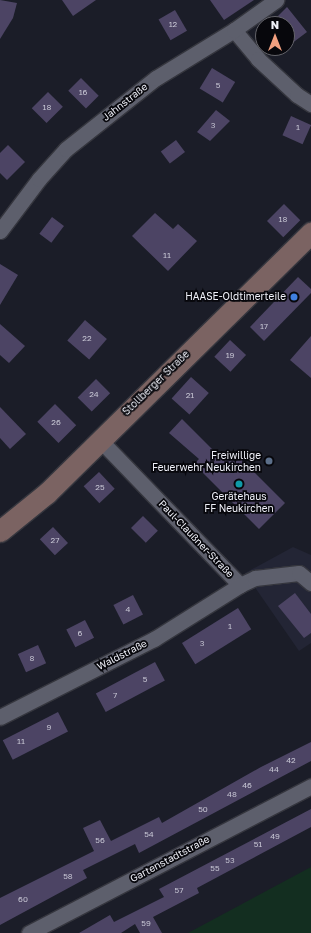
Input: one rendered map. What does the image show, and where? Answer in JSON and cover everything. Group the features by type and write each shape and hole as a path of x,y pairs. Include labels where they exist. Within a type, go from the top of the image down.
{"main road":[{"name":"Stollberger Straße","path":"0,531 47,493 99,439 311,233"}],"street":[{"name":"Jahnstraße","path":"0,231 38,179 66,149 156,78 234,30 276,0"},
{"path":"234,30 258,59 297,95 311,104"},
{"name":"Paul-Claußner-Straße","path":"99,439 240,585 255,578 299,573 311,583"},
{"name":"Waldstraße","path":"0,717 154,639 240,585"},
{"name":"Gartenstadtstraße","path":"29,933 311,786"}],"shaded area":[{"path":"293,547 311,555 311,643 299,651 245,573"}],"green space":[{"path":"311,867 311,933 188,933"}],"building":[{"path":"0,0 17,3 13,18 0,39"},
{"path":"62,0 96,0 73,16"},
{"path":"210,0 254,0 224,20"},
{"path":"287,7 294,16 278,16"},
{"path":"175,10 187,31 171,40 159,20"},
{"path":"295,17 307,32 295,41"},
{"path":"212,68 235,82 223,102 200,89"},
{"path":"81,78 99,96 86,108 68,91"},
{"path":"48,92 63,107 47,123 32,108"},
{"path":"216,110 230,121 210,141 197,132"},
{"path":"291,116 311,125 303,144 282,135"},
{"path":"176,140 185,152 170,163 161,151"},
{"path":"8,145 25,162 7,180 0,173 0,153"},
{"path":"284,204 300,220 283,237 267,221"},
{"path":"155,213 173,229 178,224 197,241 168,271 132,236"},
{"path":"52,217 64,226 51,243 39,234"},
{"path":"0,264 18,275 0,305"},
{"path":"298,277 311,289 311,293 264,341 250,327"},
{"path":"85,320 107,339 89,359 67,340"},
{"path":"0,324 25,346 9,363 0,355"},
{"path":"311,336 311,378 290,360"},
{"path":"230,340 246,355 230,372 214,357"},
{"path":"191,377 209,393 189,415 172,399"},
{"path":"96,379 110,393 92,412 78,397"},
{"path":"55,404 76,425 59,443 37,422"},
{"path":"0,407 26,434 10,449 0,438"},
{"name":"Gerätehaus FF Neukirchen","path":"182,419 224,461 234,452 285,503 259,529 194,464 199,459 169,433"},
{"path":"99,472 115,489 99,503 84,486"},
{"path":"143,516 158,531 146,543 131,528"},
{"path":"53,527 68,543 55,555 40,539"},
{"path":"295,593 311,614 311,633 304,638 278,606"},
{"path":"133,595 143,615 123,625 113,605"},
{"path":"238,608 251,629 195,664 182,643"},
{"path":"85,620 94,638 75,647 66,630"},
{"path":"38,645 46,663 26,672 18,654"},
{"path":"155,662 165,681 106,712 96,693"},
{"path":"58,712 68,732 13,760 3,740"},
{"path":"311,742 311,761 139,853 135,844 83,870 87,878 0,925 0,898 94,851 83,828 100,820 111,841 159,817 162,823 261,767"},
{"path":"311,809 311,827 197,888 199,893 153,917 162,933 140,933 135,924 121,933 79,933 110,915 114,922 164,897 159,889"}],"place":[{"name":"HAASE-Oldtimerteile","path":"294,297"},
{"name":"Freiwillige Feuerwehr Neukirchen","path":"269,461"},
{"name":"Gerätehaus FF Neukirchen","path":"239,484"}]}
